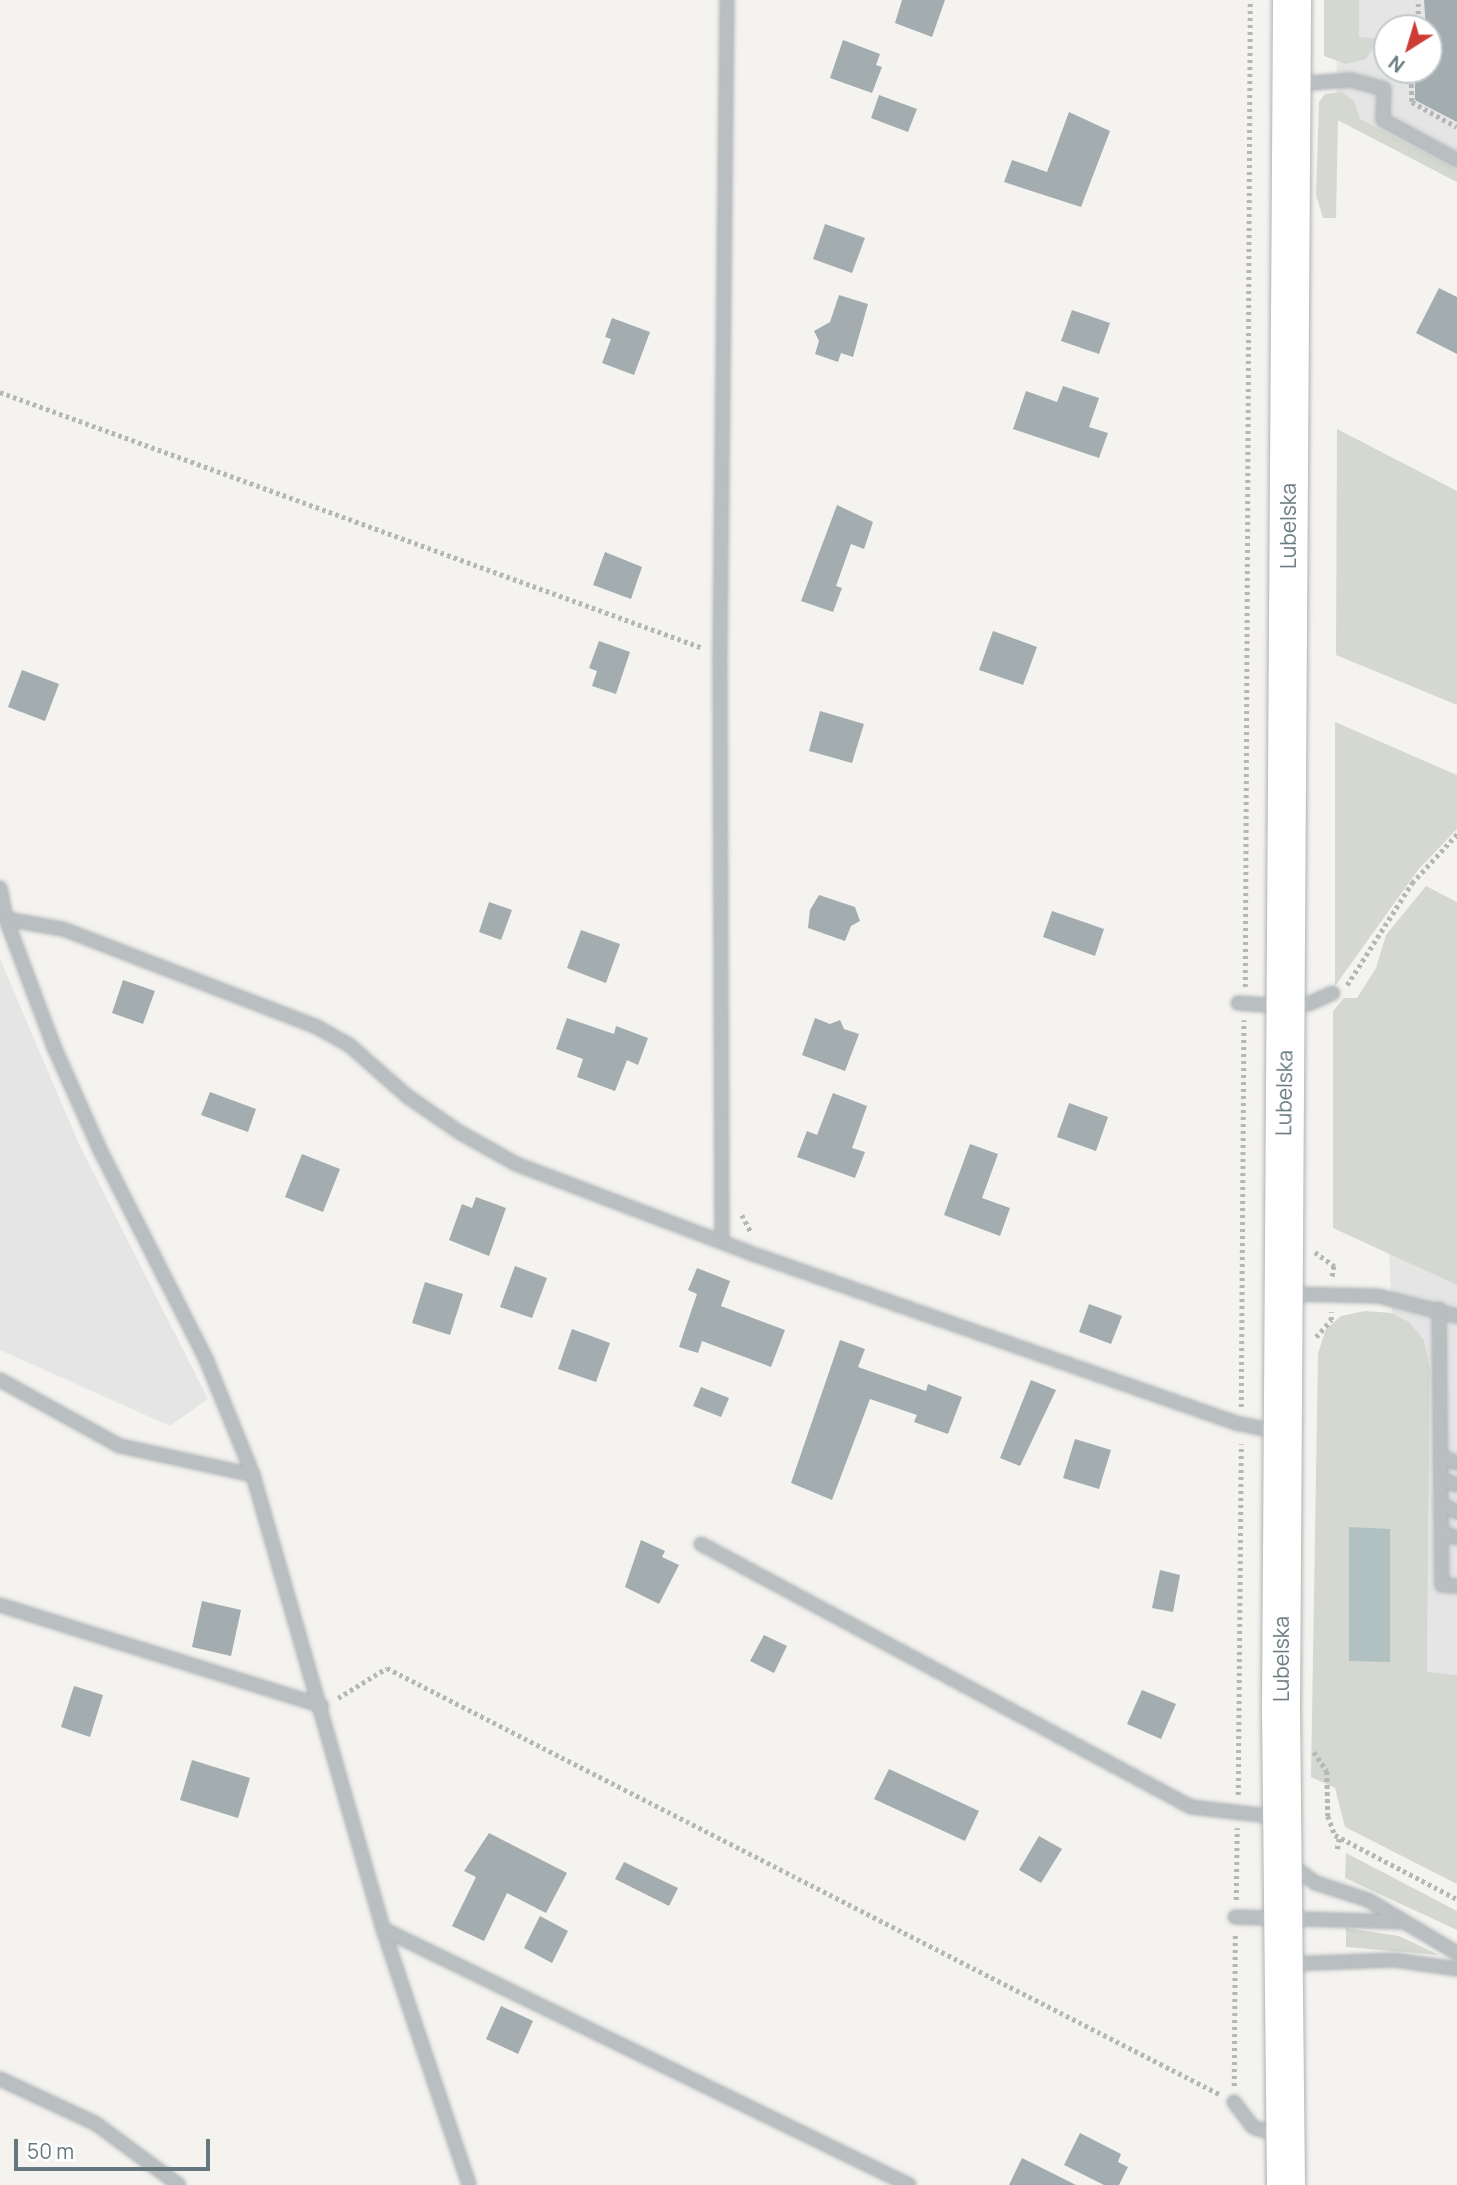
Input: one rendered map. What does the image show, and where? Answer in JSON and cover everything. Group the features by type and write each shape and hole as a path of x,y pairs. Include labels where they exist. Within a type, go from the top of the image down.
{"main road":[{"name":"Lubelska","path":"1286,2185 1282,1918 1282,1295 1296,1005 1290,85 1292,0"}],"street":[{"path":"722,1242 720,655 727,0"},
{"path":"1290,85 1351,80 1384,89 1382,120 1457,160"},
{"path":"0,888 6,919 64,1070 206,1359 253,1475 322,1706 383,1929 470,2185"},
{"path":"6,919 63,929 314,1026 348,1044 407,1096 459,1132 516,1164 722,1242 1241,1425 1283,1433"},
{"path":"1241,1003 1296,1005 1333,993"},
{"path":"1282,1295 1349,1293 1439,1309 1457,1316"},
{"path":"1439,1309 1442,1585 1457,1586"},
{"path":"0,1380 120,1446 253,1475"},
{"path":"1442,1457 1457,1464"},
{"path":"1442,1479 1457,1485"},
{"path":"1442,1505 1457,1512"},
{"path":"1442,1532 1457,1538"},
{"path":"701,1544 1191,1807 1282,1835 1317,1883 1368,1900 1457,1953"},
{"path":"0,1605 322,1706"},
{"path":"1235,1917 1408,1923"},
{"path":"383,1929 909,2185"},
{"path":"1284,1965 1395,1960 1457,1969"},
{"path":"0,2079 94,2123 180,2185"},
{"path":"1234,2102 1254,2127 1268,2132"}],"path":[{"path":"1238,1747 1241,1003 1250,0"},
{"path":"1411,84 1412,102 1457,127"},
{"path":"0,392 720,655"},
{"path":"1333,993 1352,981 1412,883 1457,834"},
{"path":"322,1706 387,1668 1234,2102"},
{"path":"1306,1746 1324,1765 1328,1816 1339,1838 1457,1899"},
{"path":"1337,1849 1339,1838"}],"shaded area":[{"path":"1324,0 1359,0 1359,37 1373,38 1373,48 1366,59 1346,64 1324,56"},
{"path":"1336,0 1457,0 1457,182 1337,120"},
{"path":"1342,92 1354,101 1360,119 1457,170 1457,182 1338,120 1336,218 1323,218 1316,195 1319,102 1325,94"},
{"path":"1337,429 1457,491 1457,705 1336,655"},
{"path":"1335,722 1457,775 1457,829 1418,870 1335,986"},
{"path":"1426,886 1457,902 1457,1285 1333,1228 1333,1011 1344,998 1357,998 1376,968 1386,935"},
{"path":"0,959 79,1144 208,1399 170,1426 0,1350"},
{"path":"1389,1252 1457,1285 1457,1675 1427,1673 1430,1368 1424,1340 1409,1322 1392,1313"},
{"path":"1365,1311 1392,1313 1409,1322 1424,1340 1430,1368 1427,1672 1457,1675 1457,1884 1345,1827 1335,1788 1311,1777 1318,1353 1326,1329 1341,1316"},
{"path":"1349,1527 1390,1529 1390,1662 1349,1661"},
{"path":"1346,1853 1457,1911 1457,1930 1345,1878"},
{"path":"1346,1928 1399,1936 1439,1955 1346,1947"}],"building":[{"path":"902,0 945,0 932,37 895,23"},
{"path":"1424,0 1457,0 1457,122 1415,100 1415,84 1443,84 1443,14 1425,14"},
{"path":"843,40 880,54 876,65 882,67 872,93 830,78"},
{"path":"879,95 917,109 908,132 871,118"},
{"path":"1069,112 1110,131 1081,207 1004,182 1012,160 1047,172"},
{"path":"825,224 865,238 852,273 813,259"},
{"path":"1439,288 1457,297 1457,354 1416,333"},
{"path":"839,295 868,304 853,357 841,353 838,362 815,354 819,341 814,331 830,322"},
{"path":"1072,310 1110,323 1099,354 1061,341"},
{"path":"612,318 650,332 634,375 602,363 611,339 605,337"},
{"path":"1063,386 1099,398 1089,427 1108,433 1099,458 1013,429 1026,391 1057,402"},
{"path":"837,505 873,522 864,549 851,544 836,586 842,588 833,612 801,601"},
{"path":"605,552 642,567 631,599 593,585"},
{"path":"993,631 1037,647 1023,685 979,670"},
{"path":"599,641 630,652 616,694 592,686 597,671 589,668"},
{"path":"22,670 59,684 45,721 8,707"},
{"path":"820,711 864,724 852,763 809,751"},
{"path":"819,895 855,907 860,921 851,926 845,941 808,928 810,910"},
{"path":"489,902 512,910 501,940 479,932"},
{"path":"1052,911 1104,929 1095,956 1043,937"},
{"path":"581,930 620,944 606,983 567,968"},
{"path":"123,980 155,991 143,1024 112,1013"},
{"path":"567,1018 614,1034 616,1026 648,1038 638,1065 627,1060 615,1091 577,1077 583,1059 556,1049"},
{"path":"815,1018 830,1024 840,1020 844,1029 859,1034 845,1071 802,1055"},
{"path":"210,1092 256,1109 248,1132 201,1115"},
{"path":"833,1093 867,1106 852,1148 865,1152 855,1178 797,1157 807,1131 817,1135"},
{"path":"1069,1103 1108,1117 1096,1151 1057,1137"},
{"path":"970,1144 998,1154 982,1198 1010,1208 1000,1236 944,1215"},
{"path":"302,1154 340,1169 323,1212 285,1197"},
{"path":"476,1197 506,1208 489,1256 449,1240 462,1204 472,1208"},
{"path":"515,1266 547,1278 532,1318 500,1307"},
{"path":"697,1268 730,1281 721,1306 785,1330 771,1367 702,1341 698,1353 679,1347 697,1294 688,1290"},
{"path":"425,1282 463,1294 450,1335 412,1323"},
{"path":"1089,1304 1122,1316 1111,1344 1079,1332"},
{"path":"572,1329 610,1343 596,1382 558,1369"},
{"path":"840,1340 865,1349 858,1367 926,1391 928,1384 962,1397 948,1434 914,1422 917,1415 870,1399 832,1500 791,1483"},
{"path":"1031,1380 1056,1390 1020,1466 1000,1458"},
{"path":"701,1387 729,1398 721,1417 693,1406"},
{"path":"1075,1439 1111,1450 1099,1489 1063,1478"},
{"path":"641,1540 665,1551 662,1557 679,1565 659,1604 625,1587"},
{"path":"1160,1570 1180,1575 1173,1612 1152,1608"},
{"path":"202,1601 241,1610 231,1656 192,1647"},
{"path":"764,1635 787,1646 774,1673 750,1661"},
{"path":"74,1686 103,1695 90,1737 61,1727"},
{"path":"1142,1690 1176,1704 1161,1739 1127,1724"},
{"path":"192,1760 250,1778 238,1818 180,1800"},
{"path":"889,1769 979,1811 965,1841 874,1799"},
{"path":"489,1833 567,1873 546,1913 507,1893 484,1941 452,1926 476,1877 464,1871"},
{"path":"1039,1836 1062,1849 1041,1883 1019,1870"},
{"path":"624,1862 678,1888 669,1906 615,1879"},
{"path":"540,1916 568,1931 552,1963 524,1948"},
{"path":"501,2006 533,2021 518,2054 486,2039"},
{"path":"1080,2133 1121,2154 1118,2162 1128,2167 1119,2185 1104,2185 1064,2165"},
{"path":"1022,2158 1076,2185 1009,2185"}]}
